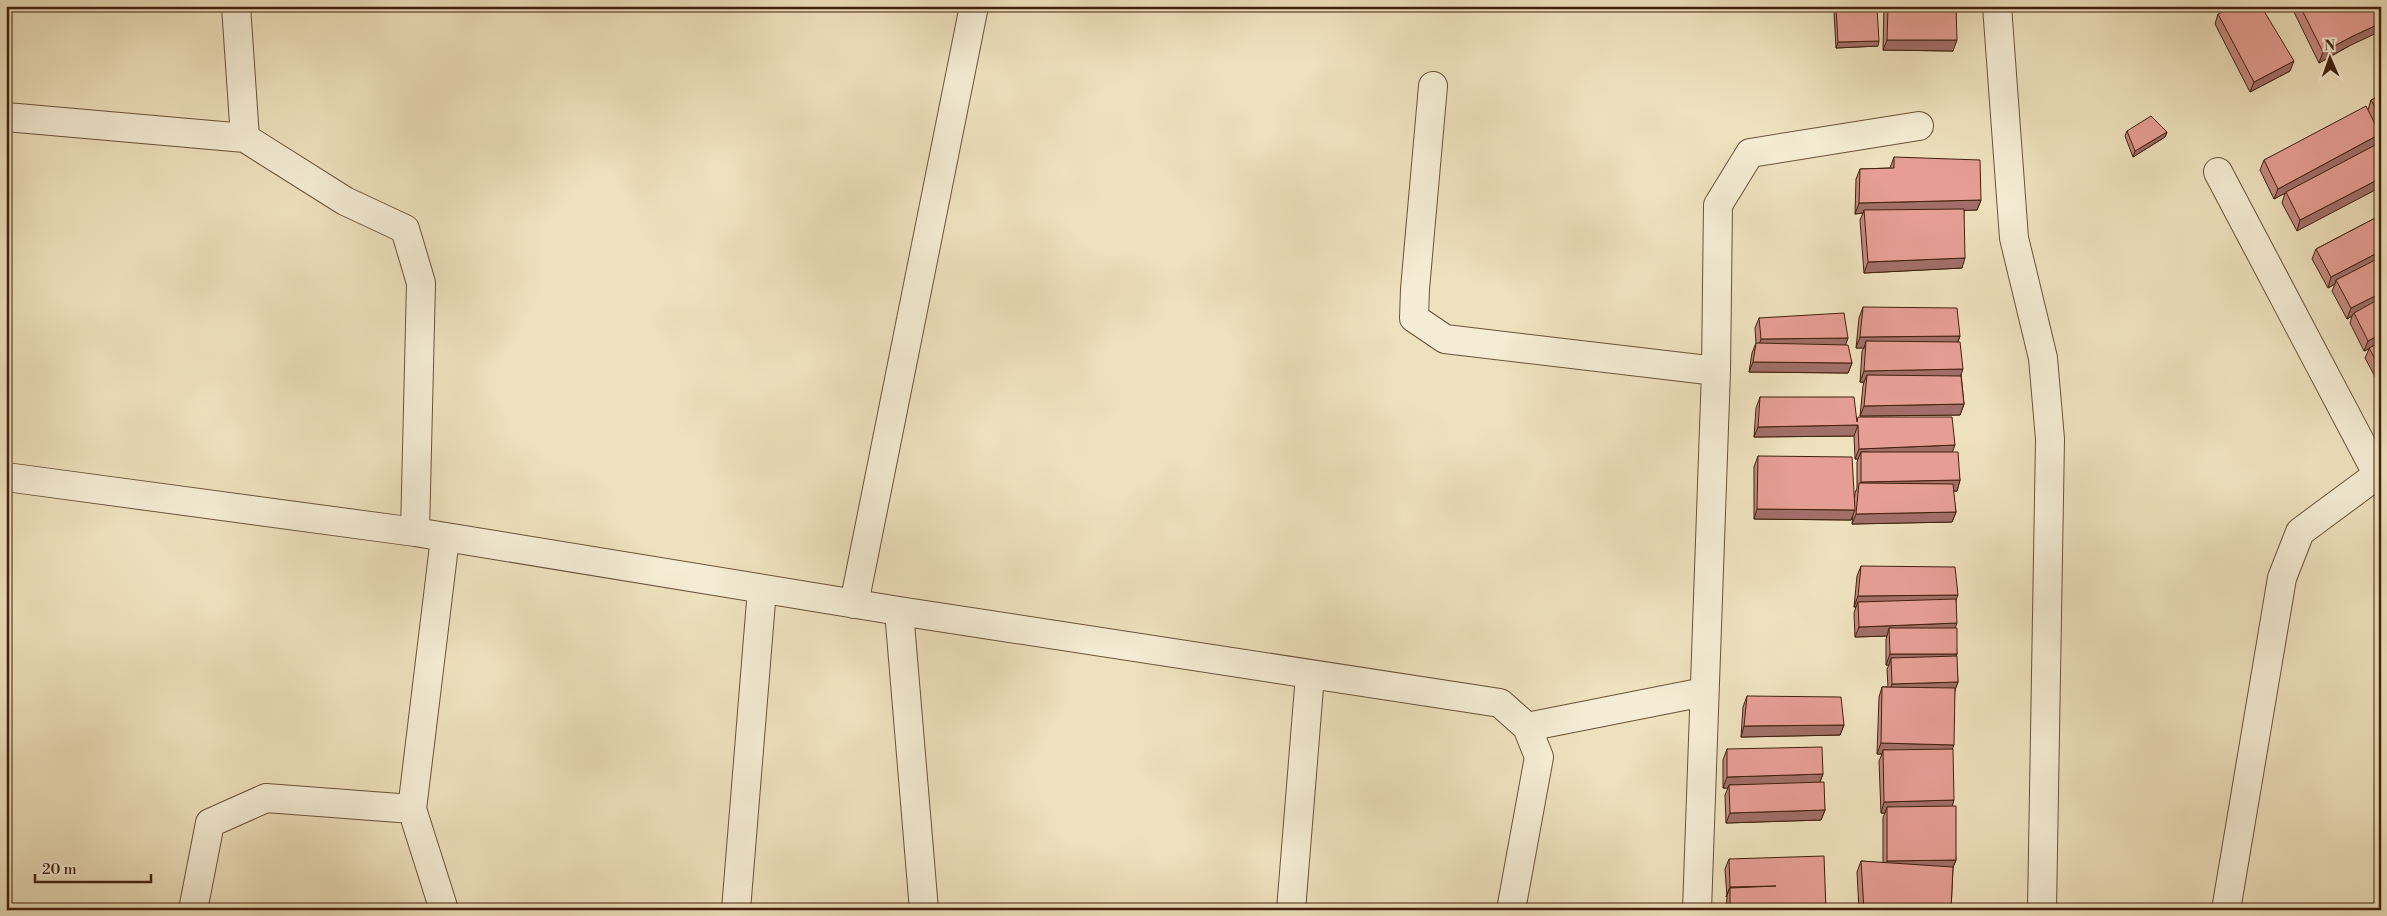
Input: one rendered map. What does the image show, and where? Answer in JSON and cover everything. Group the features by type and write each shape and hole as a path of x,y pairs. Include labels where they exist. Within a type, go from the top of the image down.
{"street":[{"path":"236,6 245,138"},
{"path":"854,604 974,6"},
{"path":"1997,6 2014,238 2043,358 2050,439 2042,910"},
{"path":"1433,86 1414,318 1445,339 1716,371"},
{"path":"6,118 245,138 344,201 405,229 421,283 414,532"},
{"path":"1697,910 1716,371 1718,205 1750,153 1919,126"},
{"path":"2218,172 2379,478 2300,532 2282,578 2226,910"},
{"path":"7,481 414,532 854,604 1500,703 1526,726 1539,757 1511,910"},
{"path":"444,910 412,810 445,538"},
{"path":"736,910 762,589"},
{"path":"899,611 924,910"},
{"path":"1291,910 1310,675"},
{"path":"1526,726 1704,692"},
{"path":"193,910 210,823 266,798 412,810"}],"building":[{"path":"1888,6 1956,6 1957,40 1887,40"},
{"path":"2235,6 2261,6 2294,61 2254,82 2218,14"},
{"path":"2300,6 2381,6 2381,23 2323,52"},
{"path":"1836,7 1877,8 1879,41 1838,42"},
{"path":"2381,95 2381,118 2371,100"},
{"path":"2366,106 2380,134 2278,189 2264,160"},
{"path":"2151,116 2167,132 2135,151 2127,131"},
{"path":"2381,142 2381,178 2300,220 2286,192"},
{"path":"1894,157 1980,160 1981,200 1859,203 1860,169 1894,168"},
{"path":"1964,209 1965,258 1868,262 1864,210"},
{"path":"2381,215 2381,251 2331,277 2316,249"},
{"path":"2381,257 2381,293 2351,308 2336,280"},
{"path":"2381,298 2381,334 2368,341 2354,313"},
{"path":"1863,307 1957,308 1960,336 1860,337"},
{"path":"1844,313 1848,338 1761,339 1759,318"},
{"path":"1866,341 1960,342 1963,369 1864,371"},
{"path":"2381,342 2381,370 2369,348"},
{"path":"1756,343 1848,345 1852,363 1753,362"},
{"path":"1867,375 1961,376 1964,404 1864,406"},
{"path":"1760,397 1854,397 1857,422 1858,417 1952,417 1955,445 1859,449 1858,425 1758,427"},
{"path":"1861,452 1958,452 1960,480 1861,482"},
{"path":"1758,456 1852,457 1855,510 1757,509"},
{"path":"1859,483 1953,484 1956,512 1856,514"},
{"path":"1861,566 1955,567 1958,595 1858,596"},
{"path":"1956,599 1957,623 1859,627 1858,602"},
{"path":"1889,628 1957,628 1957,654 1890,654"},
{"path":"1957,656 1958,682 1892,684 1891,658"},
{"path":"1882,687 1955,688 1954,745 1881,743"},
{"path":"1747,696 1841,697 1844,725 1744,726"},
{"path":"1822,747 1823,774 1727,777 1727,749"},
{"path":"1953,749 1954,800 1884,802 1883,750"},
{"path":"1824,782 1825,810 1730,813 1729,785"},
{"path":"1956,806 1956,860 1887,861 1887,807"},
{"path":"1824,856 1826,910 1730,910 1730,888 1776,886 1730,887 1729,859"},
{"path":"1861,861 1953,867 1951,910 1864,910"}]}
